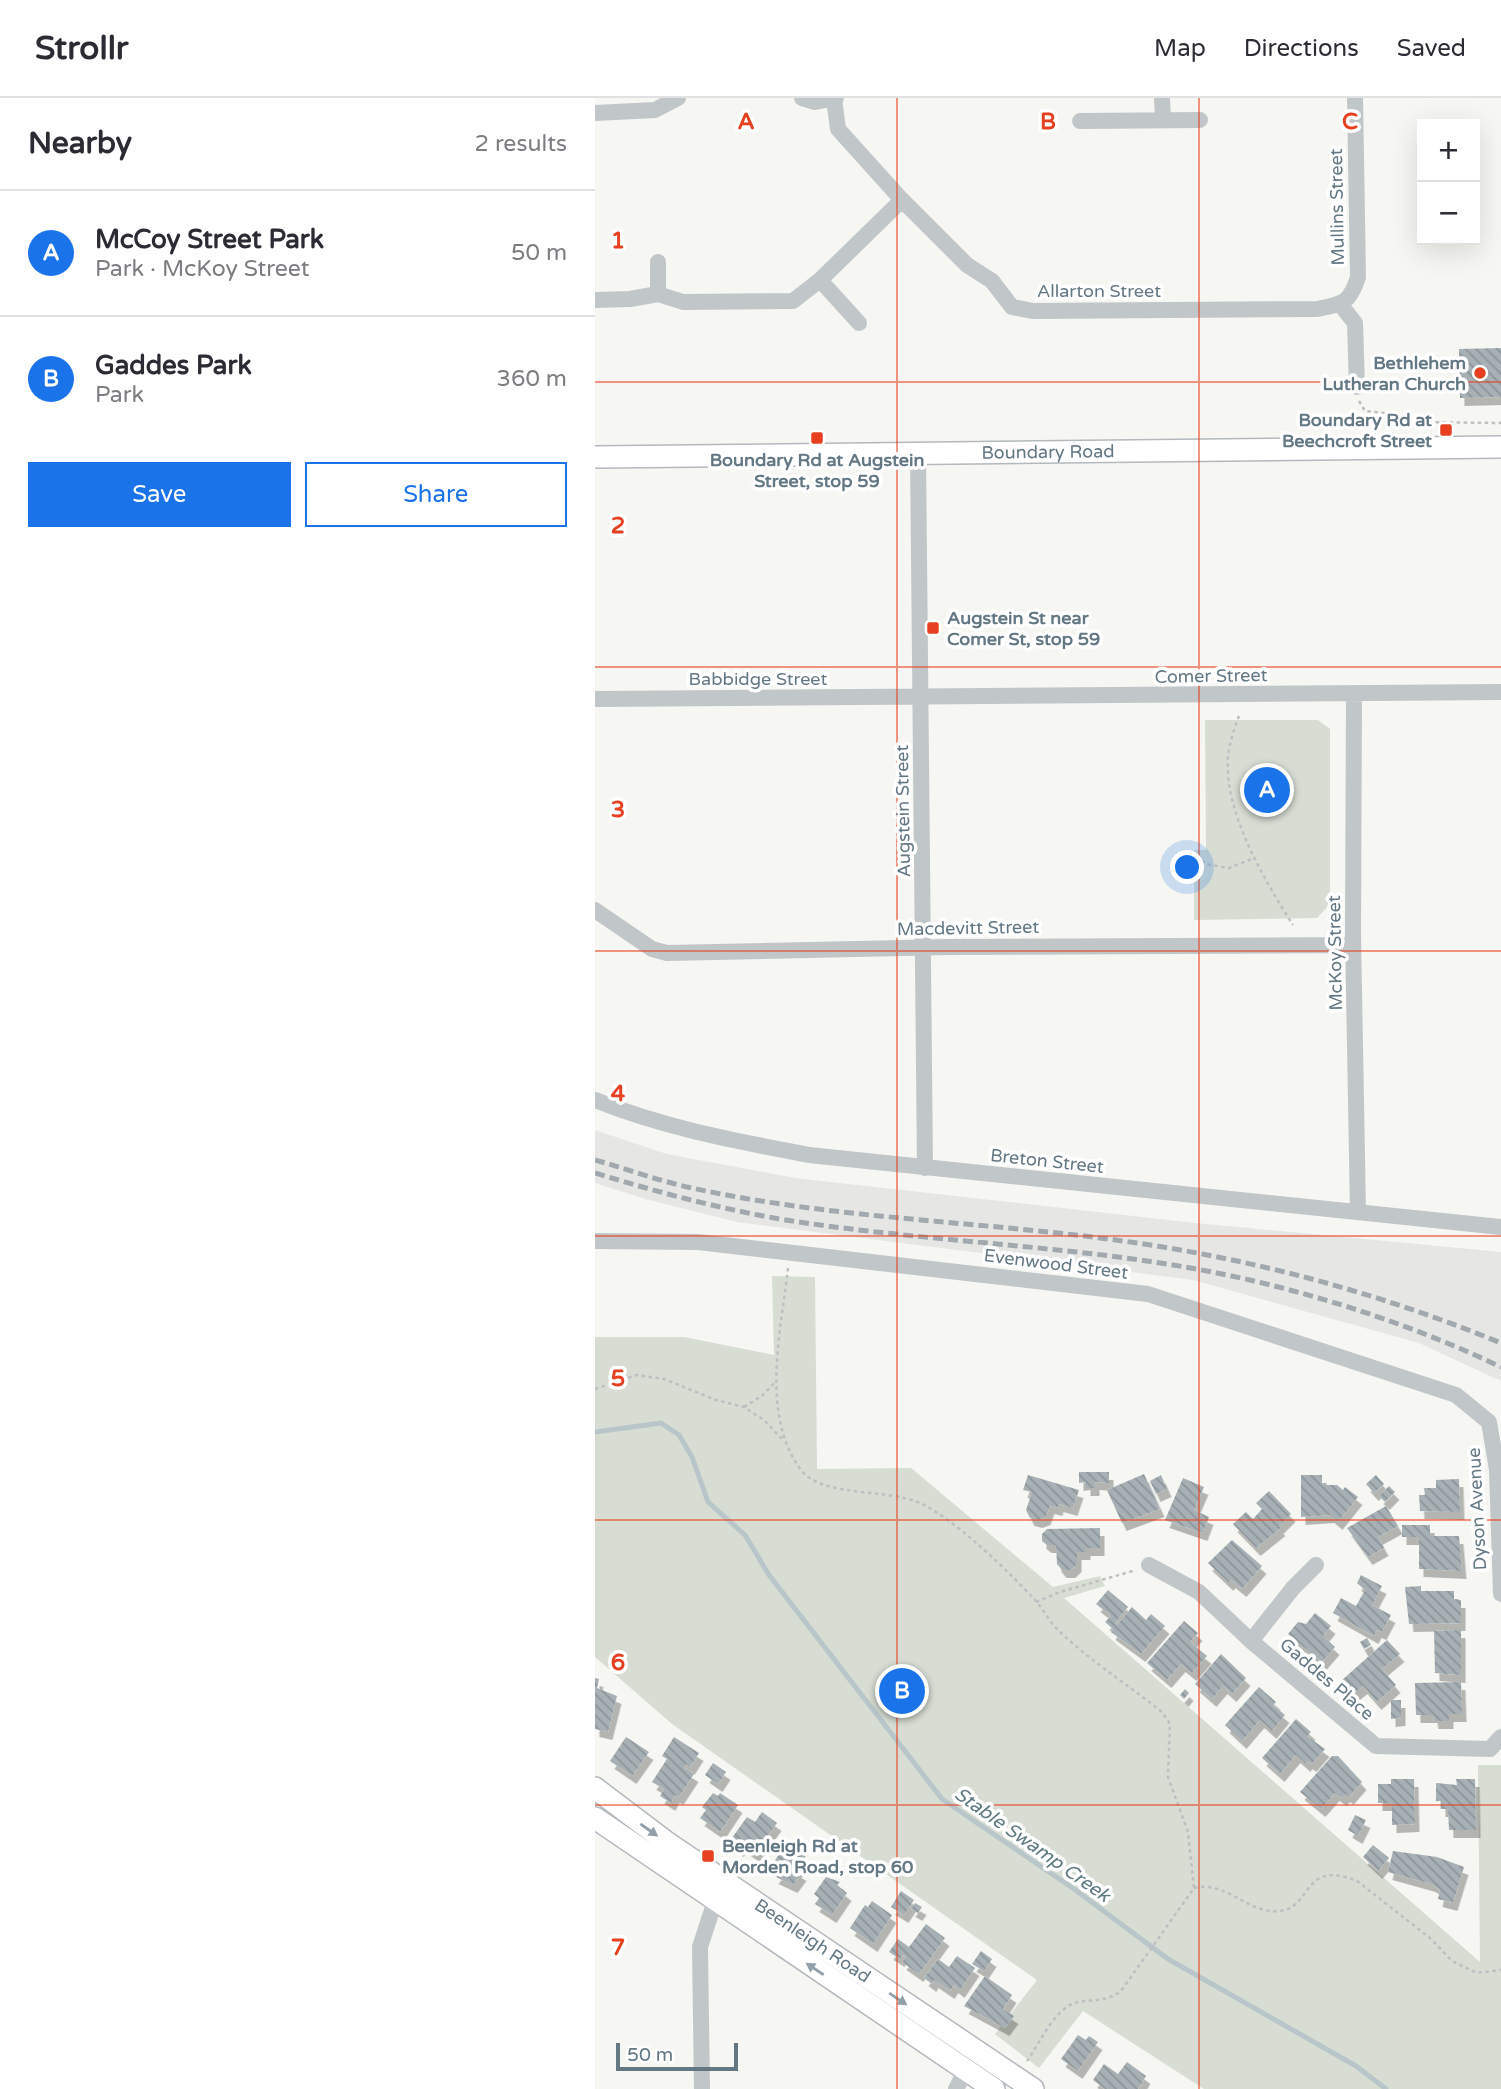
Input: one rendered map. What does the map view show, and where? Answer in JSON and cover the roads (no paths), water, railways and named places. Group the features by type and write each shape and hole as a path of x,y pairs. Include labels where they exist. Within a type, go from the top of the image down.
{"main road":[{"name":"Boundary Road","path":"595,457 1501,447"},
{"name":"Beenleigh Road","path":"595,1788 669,1844 1024,2084"},
{"name":"Beenleigh Road","path":"595,1818 715,1901 961,2080 994,2089"}],"street":[{"path":"595,113 655,110 678,98"},
{"path":"802,98 815,102 835,99"},
{"path":"1162,98 1163,120"},
{"name":"Mullins Street","path":"1340,304 1352,295 1358,277 1355,98"},
{"name":"Allarton Street","path":"835,99 838,129 902,200 967,265 992,281 1003,298 1022,310 1317,309 1340,304"},
{"path":"1080,121 1200,120"},
{"path":"595,300 630,299 658,294 683,302 782,302 800,297 902,200"},
{"path":"658,262 658,294"},
{"path":"820,280 859,323"},
{"path":"1340,304 1355,323 1357,387"},
{"name":"Augstein Street","path":"918,454 925,1168"},
{"name":"Comer Street","path":"922,696 1501,692"},
{"name":"McKoy Street","path":"1354,694 1353,945 1358,1212"},
{"name":"Babbidge Street","path":"595,699 922,696"},
{"name":"Macdevitt Street","path":"595,910 652,949 667,953 924,947 1353,945"},
{"name":"Breton Street","path":"595,1100 642,1119 809,1155 1501,1227"},
{"name":"Evenwood Street","path":"595,1241 698,1242 1148,1294 1456,1395 1489,1422"},
{"name":"Dyson Avenue","path":"1489,1422 1497,1470 1501,1594"},
{"name":"Gaddes Place","path":"1149,1565 1199,1592 1251,1641 1376,1746 1490,1749 1501,1737"},
{"path":"1251,1641 1286,1596 1316,1565"},
{"path":"702,2089 700,1947 715,1901"}],"waterway":[{"name":"Stable Swamp Creek","path":"595,1432 661,1423 679,1435 692,1457 708,1502 745,1535 769,1575 942,1799 1074,1889 1168,1959 1356,2066 1386,2089"}],"railway":[{"path":"595,1160 680,1185 799,1207 1069,1234 1172,1248 1315,1280 1409,1308 1501,1343"},
{"path":"595,1173 684,1198 774,1218 891,1234 1125,1258 1241,1278 1374,1315 1501,1367"}],"place":[{"name":"Bethlehem Lutheran Church","path":"1480,373"},
{"name":"Boundary Rd at Beechcroft Street","path":"1446,430"},
{"name":"Boundary Rd at Augstein Street, stop 59","path":"817,438"},
{"name":"Augstein St near Comer St, stop 59","path":"933,628"},
{"name":"McCoy Street Park","path":"1267,790"},
{"name":"Gaddes Park","path":"902,1691"},
{"name":"Beenleigh Rd at Morden Road, stop 60","path":"708,1856"}]}
